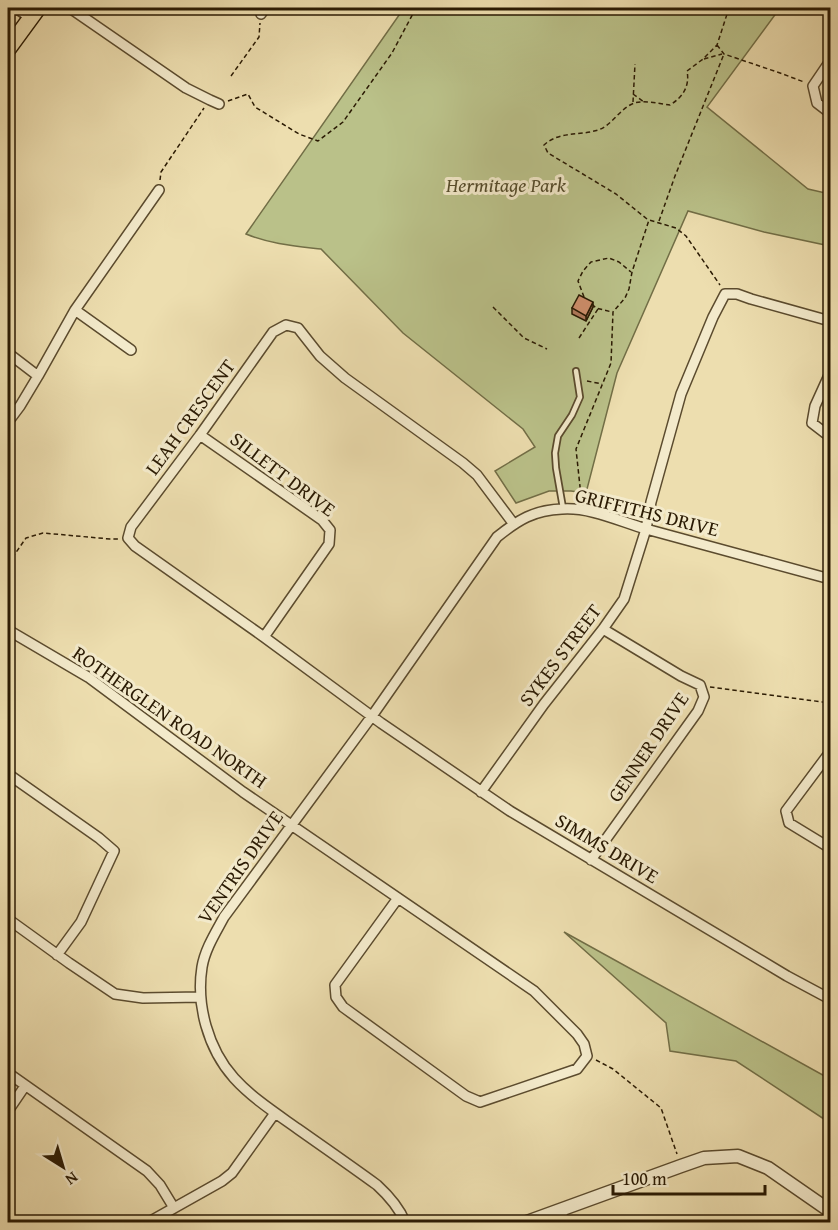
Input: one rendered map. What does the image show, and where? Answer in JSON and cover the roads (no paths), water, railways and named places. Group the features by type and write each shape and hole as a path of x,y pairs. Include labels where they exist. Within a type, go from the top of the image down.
{"main road":[{"path":"8,46 33,14"}],"street":[{"path":"70,8 186,88 219,104"},
{"path":"831,61 813,86 817,103 831,113"},
{"path":"8,423 38,376 75,310 159,190"},
{"name":"SYKES STREET","path":"482,792 544,704 624,599 646,529 651,502 681,394 713,317 726,294 737,294 831,321"},
{"path":"75,310 131,350"},
{"name":"LEAH CRESCENT","path":"264,637 135,546 128,538 131,528 273,332 286,325 298,328 320,356 345,378 477,475 513,524"},
{"path":"8,353 38,376"},
{"path":"831,373 815,405 812,423 825,433 831,434"},
{"name":"SILLETT DRIVE","path":"200,435 322,520 330,530 329,544 264,637"},
{"name":"GRIFFITHS DRIVE","path":"372,716 497,537 513,524 536,512 563,508 584,510 831,579"},
{"name":"GENNER DRIVE","path":"591,860 698,711 704,697 700,685 681,676 603,628"},
{"name":"ROTHERGLEN ROAD NORTH","path":"8,630 88,677 243,792 534,991 584,1044 587,1056 577,1069 480,1102 466,1096 343,1007 336,998 335,985 398,898"},
{"path":"264,637 372,716"},
{"name":"SIMMS DRIVE","path":"372,716 510,811 787,976 831,999"},
{"name":"VENTRIS DRIVE","path":"372,716 225,917 210,942 202,966 200,997 208,1032 219,1058 235,1079 276,1113 377,1185 391,1198 405,1222"},
{"path":"831,752 786,811 789,823 831,848"},
{"path":"8,774 114,851 81,922 57,955"},
{"path":"8,919 116,994 143,998 200,997"},
{"path":"8,1073 147,1171 160,1185 174,1208"},
{"path":"8,1111 25,1086"},
{"path":"148,1222 222,1182 232,1173 276,1113"},
{"path":"527,1222 562,1217 704,1158 738,1156 768,1168 831,1211"}],"lane":[{"path":"12,8 33,14"},
{"path":"563,508 555,453 558,436 572,415 580,397 576,371"}],"park label":[{"name":"Hermitage Park","path":"506,185"}]}
